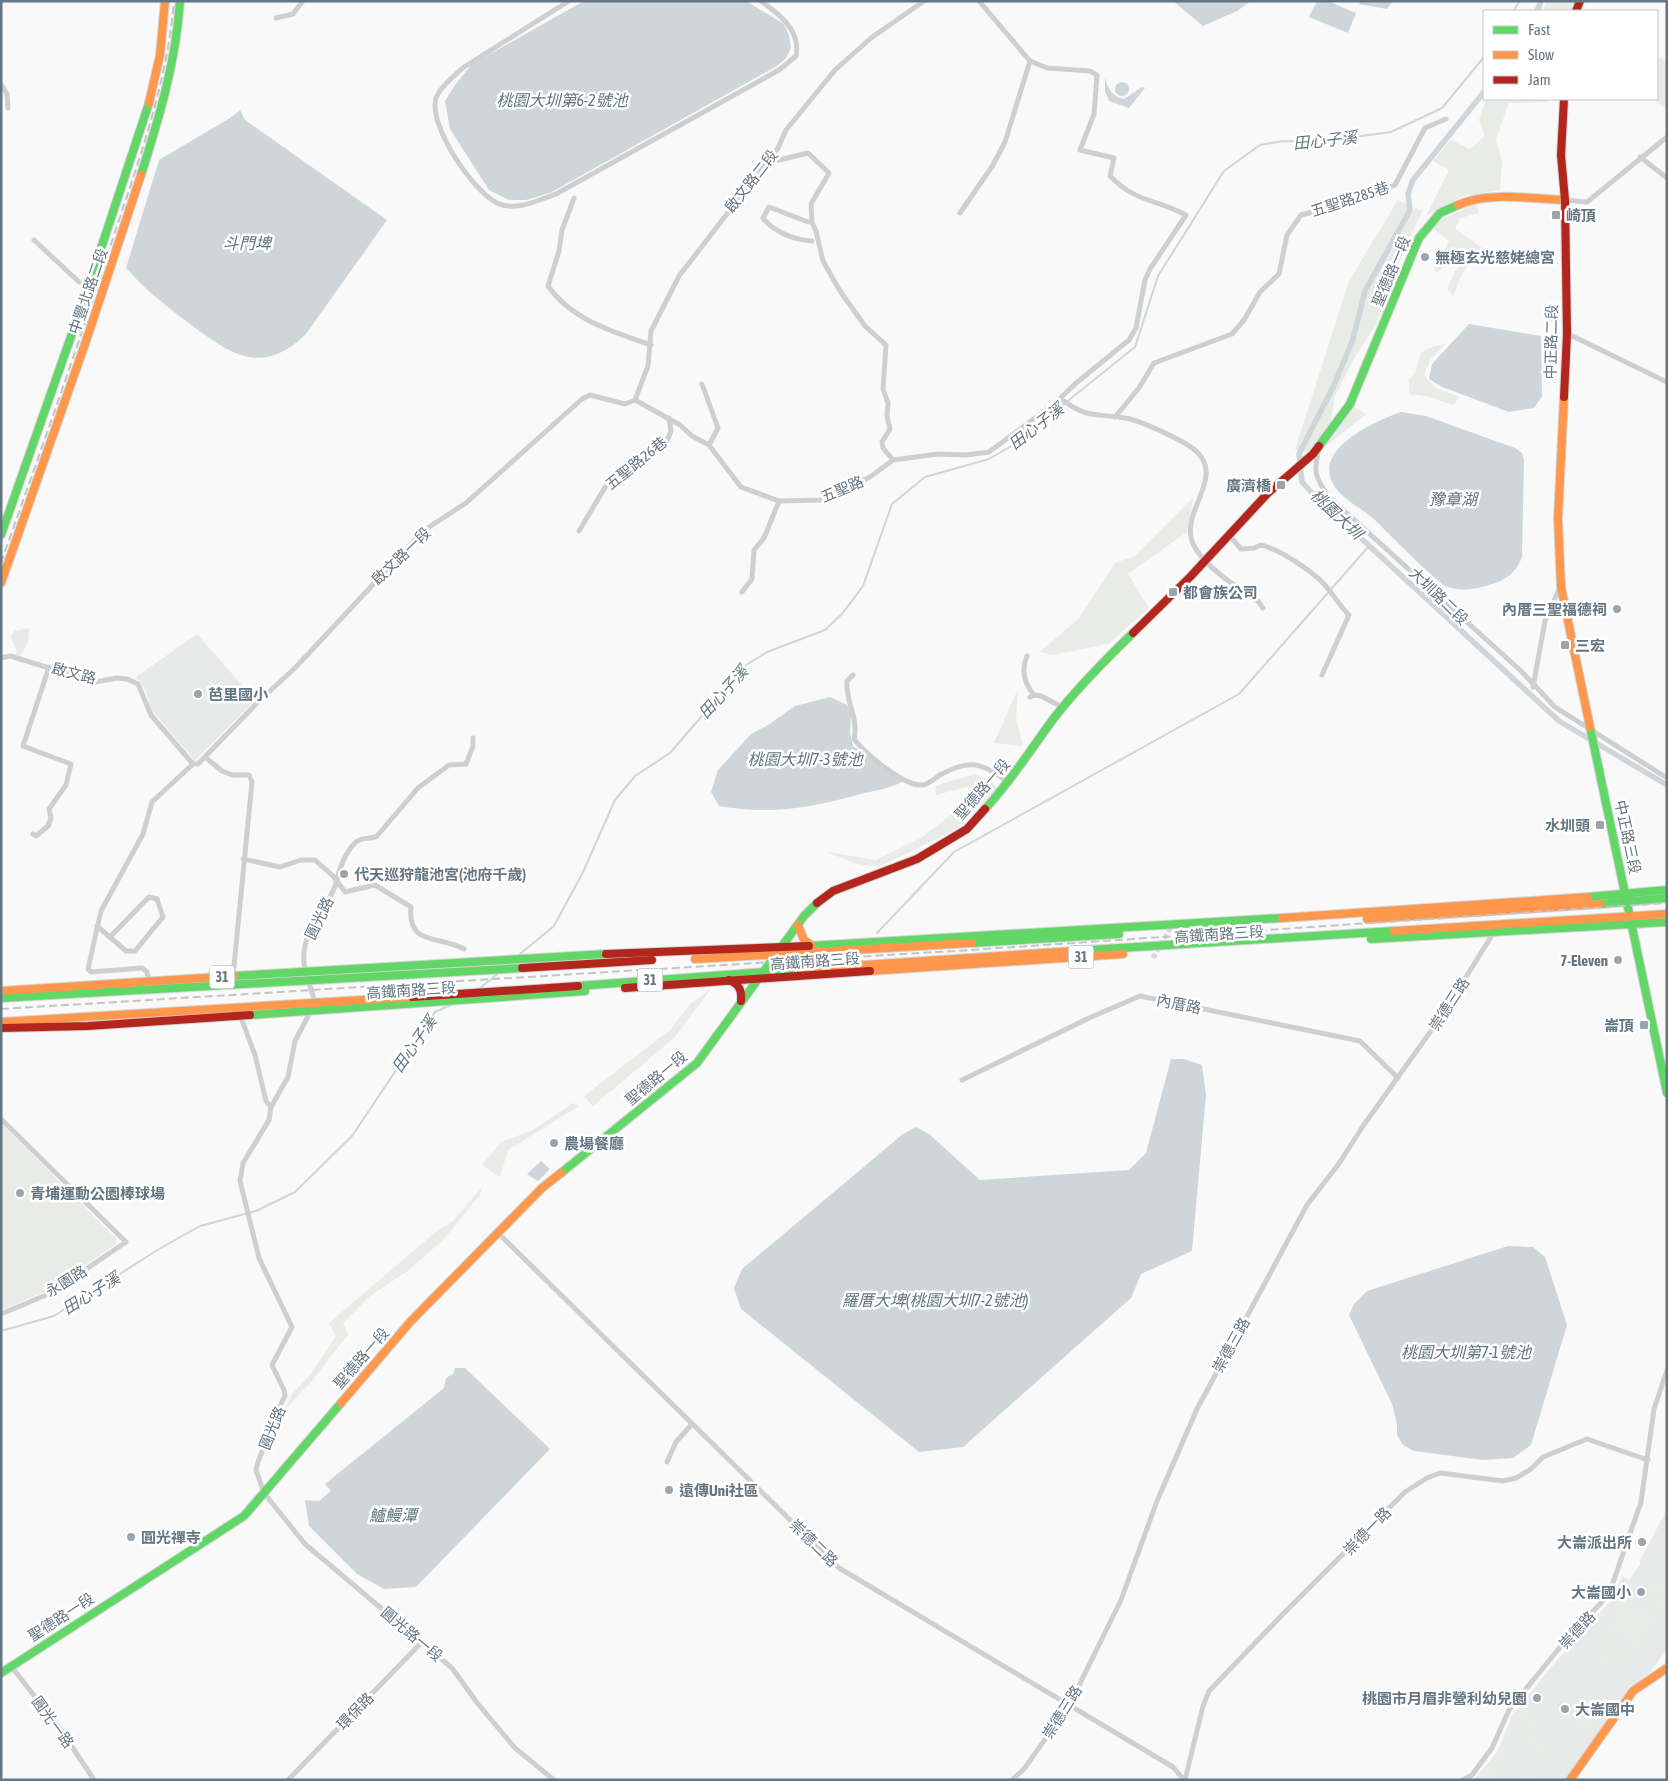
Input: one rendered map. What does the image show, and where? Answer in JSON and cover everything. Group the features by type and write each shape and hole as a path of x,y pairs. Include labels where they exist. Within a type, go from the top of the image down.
{"main road":[{"name":"中豐北路二段","path":"1,535 76,322 143,121 163,40 165,1"},
{"name":"中豐北路二段","path":"1,583 112,264 162,108 174,58 180,1"},
{"name":"中正路二段","path":"1561,587 1558,519 1565,332 1565,200 1561,155 1564,100"},
{"name":"聖德路一段","path":"1,1673 235,1523 264,1493 411,1321 542,1188 697,1063 810,909 833,891 917,859 967,829 1009,783 1062,707 1100,664 1142,626 1288,473 1313,454 1320,446 1350,404 1419,238 1440,213 1467,200 1492,198 1565,200"},
{"name":"中正路三段","path":"1561,587 1667,1093"},
{"name":"31","path":"1626,898 1667,890"},
{"name":"31","path":"1626,898 1667,898"},
{"name":"高鐵南路三段","path":"1,998 177,987 308,975 1626,898"},
{"name":"高鐵南路三段","path":"561,960 775,956 1568,907 1626,898"},
{"name":"31","path":"1631,920 1667,914"},
{"name":"31","path":"1631,920 1667,922"},
{"name":"高鐵南路三段","path":"534,992 584,991 988,963 1494,932 1631,920"},
{"name":"高鐵南路三段","path":"1,1022 411,1001 534,992 750,972 958,958 1377,932 1631,920"},
{"path":"798,925 804,940 812,945"},
{"path":"1357,940 1377,932"},
{"path":"794,954 790,958 791,963 800,969"},
{"path":"747,956 751,965 750,972"},
{"path":"958,958 988,963"},
{"name":"高鐵南路三段","path":"1,991 233,976 308,975"},
{"path":"729,980 736,983 742,993 741,1001"},
{"path":"149,981 177,987"},
{"name":"高鐵南路三段","path":"1,1028 88,1026 240,1015 314,1006"},
{"path":"154,1014 190,1018"},
{"path":"1570,1780 1632,1691 1667,1668"}],"street":[{"path":"276,18 293,14 304,1"},
{"path":"569,1 464,67 451,78 436,98 435,118 451,151 481,191 498,204 524,206 556,194 779,70 796,56 798,49 794,33 786,20 761,1"},
{"name":"啟文路二段","path":"636,400 648,366 651,331 679,276 778,148 786,130 835,70 871,38 924,1"},
{"path":"768,160 771,162 808,153 829,173 811,204 812,223 816,231 822,261 840,291 865,326 886,345 882,389 888,403 886,416 890,429 882,442 883,448 893,460 938,454 966,455 989,452 1061,399 1075,384 1129,340 1136,328 1145,280 1150,269 1186,215 1173,208 1147,202 1118,184 1110,176 1114,158 1080,150 1094,114 1097,74 1090,71 1048,68 1030,61 1015,46 1002,26 980,2"},
{"path":"960,213 993,165 1005,142 1030,61"},
{"path":"1,84 7,94 8,108"},
{"name":"五聖路285巷","path":"1115,417 1138,388 1154,363 1232,334 1244,320 1260,292 1279,274 1287,235 1301,215 1331,208 1395,185 1425,128 1446,118"},
{"path":"1565,200 1587,202 1640,157 1667,137"},
{"path":"1640,157 1667,178"},
{"path":"574,198 562,230 559,251 548,286 556,297 596,326 651,345"},
{"path":"808,222 769,207 763,218 772,229 802,240 812,240"},
{"path":"34,240 79,282"},
{"path":"1565,332 1667,382"},
{"path":"702,384 718,428 709,445"},
{"name":"啟文路一段","path":"149,981 147,972 142,968 91,972 88,969 101,910 143,834 152,802 193,764 198,764 260,700 295,668 423,532 466,503 582,399 590,395 625,404 636,400"},
{"path":"1061,399 1073,408 1090,416 1126,418 1161,432 1196,451 1206,466 1206,478 1191,526 1191,538 1205,561 1258,601 1263,608"},
{"name":"五聖路","path":"636,400 669,418 692,436 709,445 736,484 751,492 779,501 821,500 870,478 893,460"},
{"name":"五聖路26巷","path":"579,531 607,484 646,459 667,441 671,431 669,418"},
{"name":"大圳路二段","path":"1320,446 1314,467 1329,497 1520,671 1555,708 1592,734 1667,778"},
{"path":"742,592 752,579 754,550 764,538 779,501"},
{"path":"1229,535 1241,549 1254,548 1261,545 1274,547 1329,590 1334,600 1349,615 1322,675"},
{"path":"1534,687 1545,621 1561,587"},
{"name":"啟文路","path":"1,658 10,656 96,682 117,678 138,684 151,715 193,764"},
{"path":"1027,656 1023,667 1025,682 1032,696 1041,696 1062,707"},
{"path":"33,834 36,836 48,826 52,818 49,809 66,785 71,764 23,746 49,667"},
{"path":"853,675 847,681 846,693 854,710 856,729 854,739 895,775 913,784 925,785 958,766 968,763 991,769 1009,783"},
{"path":"464,949 429,939 416,931 410,919 411,907 375,886 345,892 336,880 346,855 357,841 365,837 377,836 410,795 449,765 466,764 474,746 473,738"},
{"path":"205,756 222,771 232,775 246,774 252,779 253,788 233,976"},
{"name":"圓光路","path":"244,859 280,867 301,860 315,860 336,880 335,886 308,936 304,952 314,1006"},
{"path":"97,926 110,937 128,952 139,948 163,917 157,899 148,897 110,937"},
{"name":"崇德三路","path":"1012,1780 1024,1769 1070,1704 1121,1600 1175,1459 1212,1379 1307,1205 1338,1165 1443,1014 1494,932"},
{"name":"內厝路","path":"962,1080 1089,1018 1140,996 1360,1042 1398,1078"},
{"path":"240,1015 255,1055 266,1101 271,1106 288,1077 295,1042 314,1006"},
{"name":"圓光路","path":"264,1493 256,1470 265,1444 266,1434 284,1396 284,1390 272,1364 292,1327 260,1258 250,1227 240,1181 243,1163 269,1120 271,1106"},
{"name":"永園路","path":"1,1120 126,1242 51,1293 1,1314"},
{"name":"崇德二路","path":"498,1233 839,1568 1173,1767 1185,1780"},
{"name":"崇德路","path":"1463,1780 1477,1769 1492,1748 1509,1710 1556,1652 1609,1594 1641,1502 1654,1409 1667,1370"},
{"path":"667,1462 676,1442 692,1424"},
{"name":"崇德一路","path":"1185,1780 1203,1706 1209,1691 1405,1492 1427,1478 1440,1473 1503,1481 1516,1478 1531,1469 1543,1458 1587,1439 1648,1460"},
{"name":"圓光路一段","path":"264,1493 305,1544 452,1668 478,1704 515,1748 554,1780"},
{"name":"環保路","path":"288,1780 422,1642"},
{"name":"圓光一路","path":"11,1666 61,1730 94,1780"}],"shaded area":[{"path":"1547,1 1574,1 1570,10 1543,10"},
{"path":"1658,57 1663,59 1667,64 1667,111 1655,100 1658,100"},
{"path":"1486,100 1549,100 1549,102 1509,103 1496,139 1502,162 1500,190 1463,196 1426,216 1449,170 1433,161 1451,140 1470,149 1485,136 1479,120"},
{"path":"1398,200 1422,211 1399,262 1376,325 1356,355 1335,396 1330,425 1310,452 1295,450 1349,281"},
{"path":"1475,203 1479,213 1460,218 1455,229 1482,248 1462,274 1453,296 1447,288 1465,252 1460,248 1451,260 1437,273 1434,270 1449,241 1433,228 1441,220"},
{"path":"1445,344 1430,360 1424,375 1436,388 1460,397 1453,405 1426,396 1409,394 1409,379 1417,368 1421,354 1425,350"},
{"path":"1353,406 1366,414 1325,447"},
{"path":"1193,498 1187,532 1128,574 1149,608 1108,644 1053,655 1040,652 1078,619 1115,563 1135,556"},
{"path":"29,628 28,642 23,652 20,656 15,655 17,651 11,637 14,631"},
{"name":"芭里國小","path":"197,634 255,700 195,761 151,709 145,689 136,677"},
{"path":"1018,689 1016,719 1023,746 994,743"},
{"path":"975,774 991,781 998,788 955,830 878,867 857,864 827,852 876,860 921,838 979,793 970,786 936,795 935,786"},
{"path":"711,989 674,1038 593,1106 584,1096 670,1030 691,1003"},
{"path":"573,1103 579,1106 508,1150 500,1177 482,1165 501,1142 533,1130"},
{"path":"1,1123 117,1239 116,1244 49,1290 1,1310"},
{"path":"483,1186 479,1196 444,1239 409,1270 370,1296 343,1323 348,1334 312,1381 285,1409 293,1393 310,1375 336,1336 329,1323 438,1230 452,1222"},
{"path":"1667,1510 1667,1649 1650,1673 1629,1687 1565,1780 1474,1780 1497,1752 1513,1713 1570,1645 1610,1602 1623,1576 1629,1580 1641,1563 1639,1562"},
{"path":"1652,1576 1667,1586 1662,1597 1645,1587"},
{"path":"1640,1589 1651,1591 1660,1601 1665,1593 1667,1602 1623,1674 1618,1671 1625,1659 1610,1654 1603,1640 1607,1627 1617,1611 1635,1591","holes":["1639,1595 1647,1596 1653,1601 1652,1613 1632,1601","1612,1634 1632,1646 1632,1647 1625,1652 1615,1651 1610,1642"]},
{"path":"1601,1650 1619,1662 1612,1672 1594,1659"},
{"path":"1578,1696 1604,1714 1587,1737 1560,1719"},
{"path":"1522,1704 1541,1721 1532,1732 1513,1715"},
{"path":"1524,1731 1536,1736 1545,1747 1551,1739 1557,1743 1532,1780 1523,1780 1538,1758 1538,1751 1532,1743 1522,1739 1514,1743 1491,1780 1483,1780 1484,1773 1505,1742 1517,1733"}],"water":[{"name":"桃園大圳第6-2號池","path":"584,1 746,1 784,24 789,35 791,48 786,58 777,66 550,193 526,200 509,200 489,190 450,129 445,101 472,64"},
{"path":"1173,1 1251,1 1237,11 1203,26"},
{"path":"1317,1 1328,1 1356,13 1348,33 1309,17"},
{"path":"1361,1 1393,1 1387,9 1359,4"},
{"path":"1105,77 1111,92 1120,98 1124,99 1142,87 1145,88 1129,108 1109,101 1105,91"},
{"path":"1119,82 1125,82 1129,89 1125,96 1119,96 1115,92 1115,86"},
{"name":"斗門埤","path":"240,110 245,120 387,220 306,334 289,348 274,355 259,358 244,356 230,351 216,342 162,302 126,268 159,160 230,118"},
{"path":"1469,324 1541,336 1542,396 1534,408 1509,412 1442,387 1429,379 1432,364"},
{"name":"豫章湖","path":"1401,412 1426,416 1515,448 1522,453 1524,460 1522,557 1517,568 1505,579 1474,589 1464,590 1442,584 1375,520 1342,495 1333,483 1330,476 1330,465 1334,454 1343,444 1366,428"},
{"name":"桃園大圳7-3號池","path":"830,697 847,705 851,714 850,733 853,746 902,782 886,788 805,807 755,810 719,806 711,792 718,770 751,734 768,725 795,706"},
{"name":"羅厝大埤(桃園大圳7-2號池)","path":"1171,1059 1184,1059 1202,1065 1206,1095 1192,1251 1141,1274 1131,1298 963,1447 919,1452 741,1309 734,1288 742,1269 903,1134 916,1127 929,1134 980,1180 1129,1170 1146,1153"},
{"path":"541,1161 550,1169 538,1181 527,1174"},
{"name":"桃園大圳第7-1號池","path":"1508,1246 1533,1247 1545,1257 1567,1325 1531,1445 1513,1458 1483,1460 1414,1451 1403,1445 1397,1435 1397,1424 1392,1404 1349,1315 1354,1304 1367,1291"},
{"name":"鱸鰻潭","path":"455,1368 465,1368 550,1449 416,1587 384,1589 357,1574 309,1526 305,1500 319,1501 331,1491 325,1484 444,1388 446,1378 453,1374"}],"waterway":[{"name":"田心子溪","path":"1514,10 1519,1"},
{"name":"桃園大圳","path":"1537,10 1541,1"},
{"name":"田心子溪","path":"520,954 554,926 583,872 615,800 635,776 670,753 746,665 767,652 825,630 842,614 863,586 892,504 925,477 989,459 1013,445 1135,347 1158,276 1224,171 1260,145 1283,141 1317,142 1391,132 1442,108 1483,58"},
{"name":"桃園大圳","path":"1483,93 1413,180 1408,194 1410,210 1365,291 1353,339 1335,383 1299,454 1302,482 1559,721 1667,785"},
{"path":"877,933 954,852 1239,694 1369,546"},
{"name":"田心子溪","path":"480,988 500,972"},
{"name":"田心子溪","path":"1,1331 54,1316 159,1249 200,1226 256,1211 295,1192 352,1136 435,1012 453,1004"}],"tunnel":[{"path":"1153,958 1175,920"}],"railway":[{"path":"1,563 100,279 142,151 165,62 174,1"},
{"path":"1,1009 970,950 1667,903"}],"traffic: fast":[{"path":"141,175 171,68 180,1"},
{"path":"1,535 86,294 149,103"},
{"path":"1319,446 1350,404 1419,238 1440,213 1458,205"},
{"path":"985,809 1063,707 1092,674 1133,633"},
{"path":"1590,727 1667,1093"},
{"path":"1588,897 1667,890"},
{"path":"1600,904 1667,898"},
{"path":"561,1173 697,1063 804,916 817,903"},
{"path":"809,946 1282,918"},
{"path":"1371,939 1667,922"},
{"path":"1088,950 1394,931"},
{"path":"972,943 1119,934"},
{"path":"234,976 606,954"},
{"path":"1,998 522,968"},
{"path":"578,986 804,969"},
{"path":"250,1015 585,991"},
{"path":"1,1673 244,1516 341,1403"}],"traffic: slow":[{"path":"149,103 160,55 165,1"},
{"path":"1,583 85,344 141,175"},
{"path":"1458,205 1483,198 1497,197 1565,200"},
{"path":"1564,397 1558,519 1561,587 1590,727"},
{"path":"1282,918 1588,897"},
{"path":"1367,919 1600,904"},
{"path":"1394,931 1667,914"},
{"path":"798,925 804,940 811,945"},
{"path":"695,959 972,943"},
{"path":"804,969 1088,950"},
{"path":"870,971 1123,954"},
{"path":"1,991 234,976"},
{"path":"1,1022 412,997"},
{"path":"341,1403 411,1321 542,1188 561,1173"},
{"path":"1570,1780 1633,1691 1667,1668"}],"traffic: jam":[{"path":"1576,10 1580,1"},
{"path":"1564,100 1561,155 1565,200 1567,334 1564,397"},
{"path":"1133,633 1190,577 1268,493 1313,454 1319,446"},
{"path":"817,903 833,891 917,859 967,829 985,809"},
{"path":"606,954 809,946"},
{"path":"522,968 652,960"},
{"path":"625,988 870,971"},
{"path":"729,980 739,988 741,1001"},
{"path":"412,997 578,986"},
{"path":"1,1028 88,1026 250,1015"}],"place":[{"name":"崎頂","path":"1556,215"},
{"name":"無極玄光慈姥總宮","path":"1425,257"},
{"name":"廣濟橋","path":"1281,485"},
{"name":"都會族公司","path":"1173,592"},
{"name":"內厝三聖福德祠","path":"1617,609"},
{"name":"三宏","path":"1565,645"},
{"name":"芭里國小","path":"198,694"},
{"name":"水圳頭","path":"1600,825"},
{"name":"代天巡狩龍池宮(池府千歲)","path":"344,874"},
{"name":"7-Eleven","path":"1618,960"},
{"name":"崙頂","path":"1644,1025"},
{"name":"農場餐廳","path":"554,1143"},
{"name":"青埔運動公園棒球場","path":"20,1193"},
{"name":"遠傳Uni社區","path":"669,1490"},
{"name":"圓光禪寺","path":"131,1537"},
{"name":"大崙派出所","path":"1642,1542"},
{"name":"大崙國小","path":"1641,1592"},
{"name":"桃園市月眉非營利幼兒園","path":"1537,1698"},
{"name":"大崙國中","path":"1565,1709"}]}
